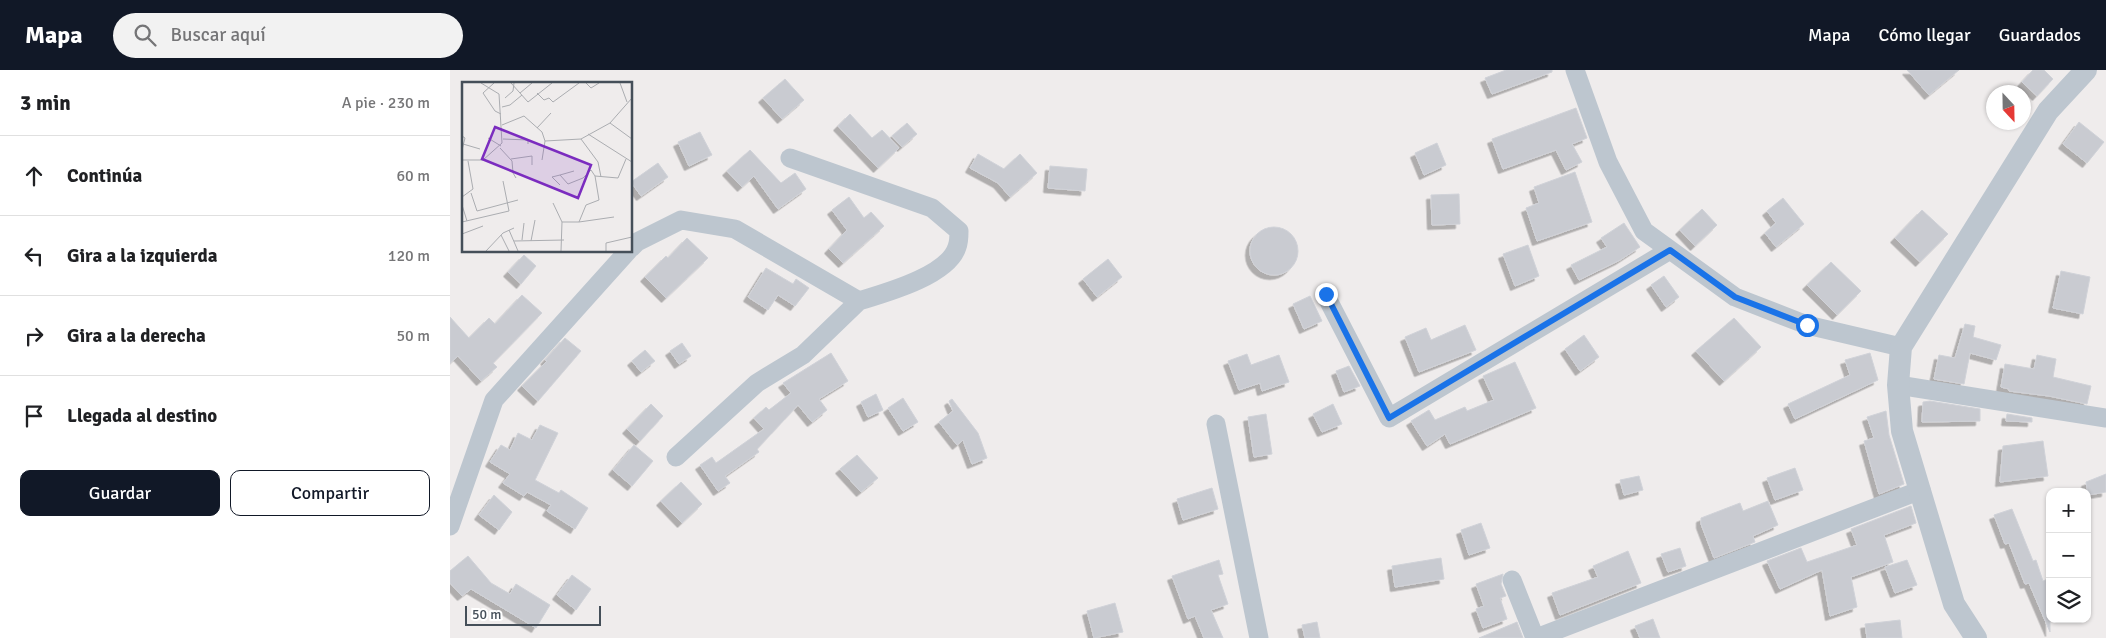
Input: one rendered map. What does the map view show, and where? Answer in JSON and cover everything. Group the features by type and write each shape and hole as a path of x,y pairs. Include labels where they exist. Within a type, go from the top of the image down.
{"street":[{"path":"1575,70 1608,162 1644,230 1735,297 1807,325 1901,346"},
{"path":"1976,638 1954,604 1902,431 1898,385 1901,346 2042,119 2086,70"},
{"path":"676,457 757,383 803,356 859,301 901,289 941,267 957,249 959,232 932,208 790,158"},
{"path":"632,247 637,242 681,220 734,229 859,301"},
{"path":"1326,294 1389,418 1670,250"},
{"path":"450,526 494,400 627,252"},
{"path":"1898,385 2106,418"},
{"path":"1216,424 1259,638"},
{"path":"1512,580 1536,638 1920,490"}],"building":[{"path":"1506,70 1552,70 1552,72 1492,94 1485,78"},
{"path":"1907,70 1959,70 1929,95"},
{"path":"2033,70 2044,70 2053,79 2037,96 2031,90 2031,85 2025,85 2022,82"},
{"path":"785,79 804,100 782,119 763,98"},
{"path":"1576,108 1587,138 1572,144 1582,162 1566,170 1556,150 1503,169 1492,139"},
{"path":"850,114 872,138 882,130 899,148 878,168 838,126"},
{"path":"2079,122 2104,142 2087,163 2063,144"},
{"path":"907,123 917,134 902,147 892,136"},
{"path":"700,132 712,155 689,166 678,142"},
{"path":"1437,143 1446,165 1424,175 1415,153"},
{"path":"750,150 781,183 795,173 806,189 778,209 754,176 742,187 727,171"},
{"path":"978,154 1004,169 1020,154 1037,173 1010,197 998,183 970,168"},
{"path":"658,163 668,177 641,196 632,181"},
{"path":"1050,166 1087,169 1085,191 1048,188"},
{"path":"1575,172 1592,222 1537,241 1526,208 1539,203 1534,187"},
{"path":"1459,194 1460,224 1432,225 1431,195"},
{"path":"849,197 864,218 871,212 884,226 843,263 829,249 847,230 832,210"},
{"path":"1783,198 1804,224 1776,247 1765,233 1776,223 1767,211"},
{"path":"1702,209 1717,225 1695,246 1680,230"},
{"path":"1922,210 1948,234 1920,262 1895,238"},
{"path":"1624,223 1640,247 1620,260 1579,280 1571,265 1607,247 1601,238"},
{"path":"1269,227 1279,227 1291,234 1298,246 1298,256 1291,268 1279,275 1269,275 1261,271 1254,264 1250,256 1250,246 1254,238 1261,231"},
{"path":"687,238 708,258 666,298 645,277 666,256 668,258"},
{"path":"1528,245 1539,276 1515,286 1503,254"},
{"path":"524,255 536,266 521,284 508,272"},
{"path":"1108,259 1122,277 1097,297 1083,279"},
{"path":"1831,262 1861,291 1837,315 1807,285"},
{"path":"766,268 793,284 796,279 809,288 795,306 778,295 768,310 748,297"},
{"path":"2061,271 2090,277 2083,314 2053,308"},
{"path":"1664,276 1679,297 1666,307 1651,285"},
{"path":"522,295 542,313 493,363 497,367 481,381 458,356 450,363 450,317 469,338 489,318 495,324"},
{"path":"1310,296 1322,321 1304,329 1293,304"},
{"path":"1734,318 1761,347 1724,381 1696,351"},
{"path":"1965,324 1975,326 1973,337 2001,345 1996,360 1970,353 1964,384 1934,379 1939,355 1955,358"},
{"path":"1465,325 1476,350 1419,372 1405,337 1426,328 1431,340"},
{"path":"1584,335 1599,357 1580,371 1565,349"},
{"path":"565,338 581,351 538,401 522,386 547,361 545,360"},
{"path":"682,343 691,356 679,364 670,351"},
{"path":"645,350 655,361 641,372 632,361"},
{"path":"831,353 848,381 819,399 827,410 812,422 798,405 757,449 759,452 725,476 730,483 718,491 700,465 712,457 716,463 764,429 754,418 766,407 769,410 791,393 783,383"},
{"path":"1870,353 1878,380 1795,419 1788,404 1850,375 1845,360"},
{"path":"1247,354 1251,365 1279,355 1289,382 1262,391 1260,383 1239,390 1228,361"},
{"path":"2037,355 2056,359 2053,377 2091,386 2087,404 2049,396 2009,391 2009,389 2001,387 2005,364 2034,369"},
{"path":"1515,362 1536,408 1450,444 1445,434 1427,446 1411,421 1429,410 1435,420 1465,407 1467,411 1494,400 1483,376"},
{"path":"1349,366 1360,386 1344,392 1336,371"},
{"path":"876,394 883,410 868,417 861,402"},
{"path":"903,398 918,422 903,431 888,408"},
{"path":"952,399 978,433 987,458 972,464 963,440 957,445 939,422 953,411 949,401"},
{"path":"1930,401 1980,409 1980,421 1922,422 1923,402"},
{"path":"651,404 663,416 640,441 627,429"},
{"path":"1333,404 1342,424 1322,432 1313,414"},
{"path":"1886,411 1889,435 1904,484 1879,494 1864,441 1874,438 1867,417"},
{"path":"1266,414 1272,454 1254,457 1248,417"},
{"path":"2007,414 2032,418 2032,422 2006,421"},
{"path":"540,425 558,433 535,480 559,493 561,490 588,508 575,529 547,511 551,505 527,492 524,496 503,483 510,474 490,462 501,445 510,450 518,433 532,440"},
{"path":"2043,441 2048,476 2000,482 2003,446"},
{"path":"634,445 653,461 632,486 613,470"},
{"path":"857,455 878,478 861,492 840,469"},
{"path":"1795,468 1803,490 1775,500 1767,478"},
{"path":"2106,474 2106,492 2091,494 2091,488 2087,488 2086,482"},
{"path":"1639,476 1643,490 1624,495 1620,480"},
{"path":"681,482 702,504 682,523 661,501"},
{"path":"1212,488 1218,509 1183,520 1177,499"},
{"path":"494,495 512,512 499,530 479,515"},
{"path":"1768,501 1778,525 1753,536 1755,542 1714,558 1701,524 1701,518 1740,503 1743,511"},
{"path":"1911,506 1916,523 1884,535 1893,562 1851,577 1857,607 1830,616 1822,570 1780,589 1767,561 1801,548 1807,562 1857,545 1851,529"},
{"path":"2012,509 2033,561 2036,560 2043,581 2046,580 2046,623 2029,583 2025,584 2009,543 2005,544 1994,515"},
{"path":"1481,523 1490,548 1469,555 1461,530"},
{"path":"1680,548 1686,566 1668,572 1661,554"},
{"path":"1628,551 1641,583 1560,615 1552,593 1598,577 1593,566"},
{"path":"468,556 491,583 510,594 516,584 550,605 536,628 471,589 462,596 450,583 450,571"},
{"path":"1441,558 1444,579 1395,587 1392,566"},
{"path":"1219,560 1223,574 1218,575 1228,604 1211,610 1223,638 1204,638 1195,616 1188,619 1172,576"},
{"path":"1907,560 1917,585 1895,593 1885,567"},
{"path":"1503,574 1501,584 1506,596 1500,598 1507,619 1483,628 1476,609 1484,606 1476,584"},
{"path":"572,575 591,589 576,610 557,595"},
{"path":"1115,603 1123,632 1094,638 1087,611"},
{"path":"1653,619 1660,638 1640,638 1635,626"},
{"path":"1900,620 1902,638 1867,638 1865,624"},
{"path":"1317,622 1320,638 1305,638 1302,625"},
{"path":"1517,622 1523,638 1479,638"},
{"path":"2046,623 2050,623 2050,632"}],"route":[{"path":"1326,294 1389,418 1670,250 1735,297 1807,325"}]}
